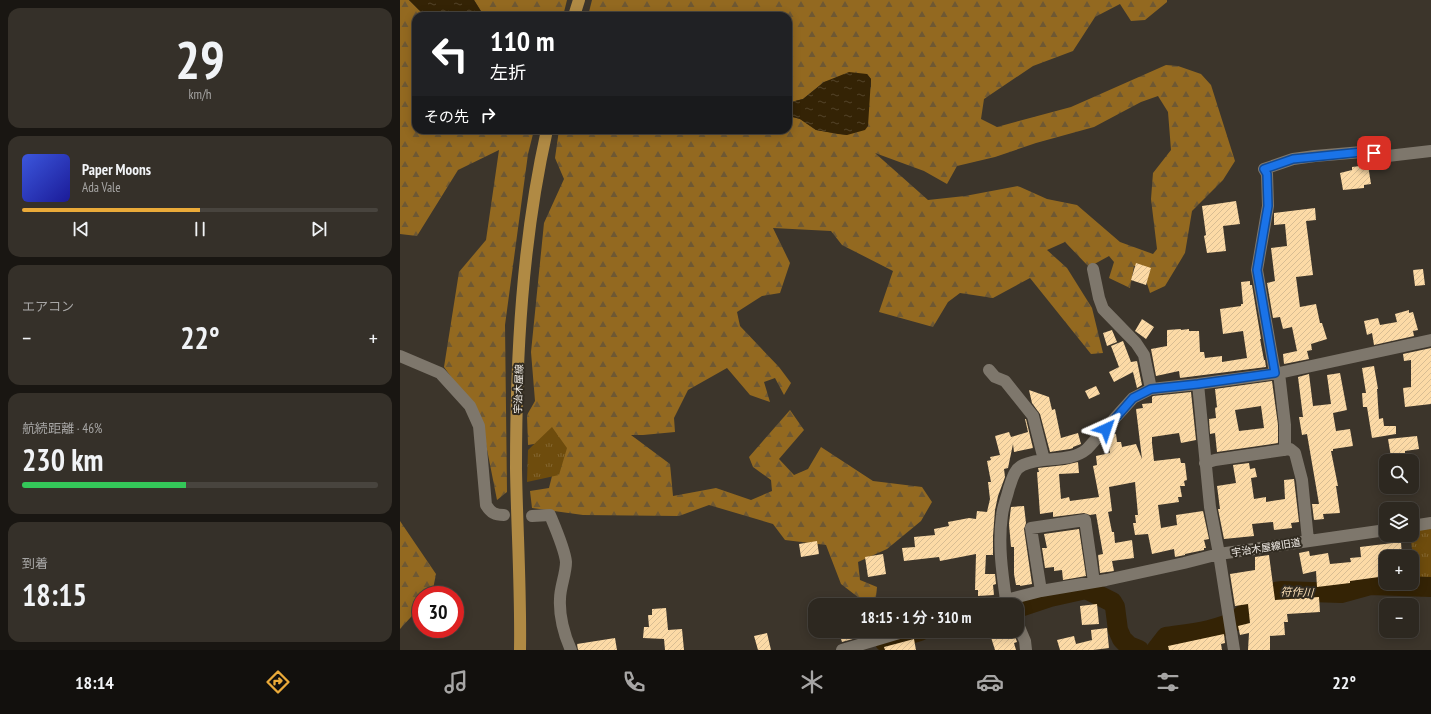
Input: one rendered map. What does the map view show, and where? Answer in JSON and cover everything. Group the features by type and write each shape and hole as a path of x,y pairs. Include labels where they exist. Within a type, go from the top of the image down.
{"main road":[{"path":"575,12 579,0"},
{"name":"宇治木屋線","path":"520,650 516,470 518,369 524,287 532,213 540,160 546,134"}],"street":[{"path":"1285,450 1285,425 1277,373 1257,270 1268,206 1267,174 1264,169 1293,159 1315,156 1362,152 1374,153 1379,157 1431,151"},
{"path":"1093,269 1099,298 1103,309 1136,343 1144,355 1151,389"},
{"path":"1004,598 1000,560 1002,514 1015,472 1022,465 1044,460 1069,458 1081,454 1088,449 1133,398 1151,389 1277,373 1431,340"},
{"path":"400,356 440,373 470,406 479,426 486,505 495,514 504,515"},
{"path":"989,370 995,377 1006,381 1033,416 1044,460"},
{"path":"1020,598 1041,591 1094,582 1219,554 1210,507 1198,384"},
{"path":"1206,464 1215,460 1285,450 1290,450 1295,453 1302,480 1308,540"},
{"path":"532,516 550,515 566,561 560,599 566,640 571,650"},
{"path":"1041,591 1031,528 1085,520 1094,582"},
{"path":"1419,525 1431,523"},
{"name":"宇治木屋線旧道","path":"1234,650 1219,554 1379,531"},
{"path":"848,649 883,638"},
{"path":"1024,638 1026,650"}],"green space":[{"path":"400,0 409,0 421,12 412,12 412,134 533,134 528,154 505,325 507,492 497,500 481,419 444,367 459,272 486,240 499,150 458,170 417,236 400,234"},
{"path":"474,0 567,0 564,12 482,12"},
{"path":"592,0 1167,0 1167,2 1145,20 1131,21 1120,4 1095,17 1073,51 1033,66 984,99 981,119 997,127 1071,107 1166,65 1178,66 1201,74 1211,85 1235,161 1223,180 1192,211 1185,253 1165,286 1150,293 1142,268 1134,266 1130,288 1109,278 1114,262 1109,256 1089,267 1065,242 1047,250 1067,268 1092,308 1103,353 1091,354 1030,278 993,298 960,293 948,302 933,327 879,312 893,271 842,245 831,231 773,228 790,263 780,293 762,296 737,312 740,326 779,367 791,383 784,395 775,378 764,382 770,402 750,395 727,368 688,390 674,418 675,432 631,435 670,464 673,496 716,488 751,500 772,491 771,480 753,467 749,457 790,410 804,430 779,459 794,475 808,469 821,447 873,481 922,487 932,502 921,521 887,549 858,562 860,580 877,587 876,597 873,598 859,598 841,584 826,545 785,540 773,524 709,505 679,516 583,515 532,508 530,491 549,488 555,464 552,441 528,445 527,415 535,401 531,352 544,223 564,179 555,158 558,134 792,134 792,117 800,119 816,130 847,135 871,87 871,79 867,74 824,82 803,99 792,102 792,12 589,12","holes":["1158,96 1168,112 1171,150 1153,173 1151,199 1157,249 1153,254 1120,242 1077,205 1047,199 1018,186 965,196 928,200 875,153 924,171 947,184 957,166 995,157 1036,143 1094,127 1141,102"]},
{"path":"552,427 567,448 559,475 527,482 528,450"},
{"path":"400,521 436,574 434,586 412,586 412,616 400,629"},
{"path":"1431,527 1431,586 1419,584 1419,550 1412,550 1411,542 1419,542 1419,529"}],"water":[{"path":"409,0 474,0 482,12 421,12"},
{"path":"849,72 867,74 871,79 868,126 865,130 847,135 838,134 816,130 800,119 792,117 792,102 803,99 824,82"}],"building":[{"path":"1368,165 1371,184 1364,185 1364,188 1343,190 1340,173 1352,170 1352,167"},
{"path":"1236,201 1240,224 1223,226 1226,251 1207,253 1202,206"},
{"path":"1315,208 1316,220 1306,221 1313,275 1296,277 1300,307 1316,304 1320,323 1322,323 1327,339 1311,344 1312,350 1307,351 1309,359 1284,364 1283,354 1297,351 1292,327 1283,329 1280,317 1273,318 1267,283 1275,281 1271,248 1287,246 1285,224 1274,225 1274,213"},
{"path":"1136,263 1151,268 1146,285 1131,280"},
{"path":"1423,269 1425,285 1415,286 1413,270"},
{"path":"1250,281 1250,285 1252,285 1260,339 1266,367 1180,378 1179,371 1156,376 1151,349 1167,346 1167,330 1189,329 1189,331 1199,331 1200,352 1204,352 1205,358 1222,356 1222,362 1247,358 1243,331 1223,334 1220,309 1241,306 1241,304 1243,304 1241,282"},
{"path":"1409,310 1409,313 1413,312 1418,330 1413,331 1414,336 1374,345 1372,333 1367,335 1364,321 1378,318 1380,325 1397,322 1395,314"},
{"path":"1142,319 1154,327 1146,339 1135,331"},
{"path":"1112,330 1117,342 1107,346 1103,333"},
{"path":"1123,341 1131,362 1137,361 1142,385 1137,388 1133,372 1114,382 1109,372 1119,367 1111,346"},
{"path":"1431,348 1431,404 1405,407 1403,388 1411,387 1411,360 1404,361 1403,354"},
{"path":"1374,366 1378,389 1379,419 1383,418 1384,426 1396,426 1396,434 1372,438 1367,407 1363,407 1362,393 1366,393 1362,368"},
{"path":"1340,373 1347,410 1333,413 1336,431 1350,429 1353,446 1333,449 1333,451 1331,451 1338,486 1336,486 1340,513 1323,514 1324,519 1314,520 1312,504 1319,504 1307,434 1302,435 1299,417 1303,417 1298,377 1309,374 1313,406 1331,404 1327,375"},
{"path":"1272,381 1278,425 1278,443 1217,452 1215,433 1210,434 1209,419 1216,418 1215,408 1217,407 1215,389","holes":["1261,406 1264,428 1239,431 1235,410"]},
{"path":"1096,386 1100,394 1089,399 1085,391"},
{"path":"1029,390 1049,397 1052,410 1055,409 1061,438 1078,433 1081,444 1070,449 1050,452 1040,414 1032,403"},
{"path":"1191,392 1196,440 1181,443 1179,433 1152,437 1152,443 1154,461 1180,458 1181,463 1185,463 1187,480 1184,481 1185,486 1180,486 1182,497 1178,497 1179,502 1158,505 1161,528 1177,525 1176,515 1203,511 1209,539 1204,540 1206,548 1204,548 1204,550 1175,557 1174,549 1152,554 1148,534 1135,535 1133,523 1136,523 1135,515 1138,515 1135,482 1109,487 1112,511 1108,512 1112,532 1114,532 1115,543 1132,540 1134,558 1112,561 1114,571 1100,573 1098,555 1103,554 1096,514 1090,515 1084,513 1053,517 1053,512 1040,514 1038,468 1078,462 1079,473 1059,474 1061,499 1069,497 1070,501 1099,497 1093,466 1097,465 1096,456 1110,453 1108,437 1116,434 1117,442 1121,442 1122,447 1136,444 1142,459 1136,409 1143,408 1142,404 1152,403 1153,396"},
{"path":"1025,419 1033,448 1014,452 1013,444 1008,468 1004,469 1005,477 995,510 993,555 986,555 985,574 995,574 996,584 993,585 994,595 978,596 978,590 975,590 976,554 940,561 939,557 904,561 902,548 915,547 914,537 935,535 934,529 949,526 948,522 969,518 976,519 977,511 987,512 990,499 988,482 991,482 987,461 991,460 990,457 1000,455 995,436 1009,432 1011,437 1028,432"},
{"path":"1417,436 1419,449 1405,451 1405,454 1390,454 1388,439"},
{"path":"1249,463 1250,469 1255,468 1257,477 1251,478 1254,499 1266,497 1266,502 1285,499 1284,480 1294,479 1299,522 1291,523 1292,528 1274,530 1273,522 1252,524 1254,536 1224,539 1218,509 1220,509 1217,486 1236,483 1233,465"},
{"path":"1024,506 1026,523 1024,529 1032,584 1020,586 1016,585 1014,574 1014,547 1011,547 1009,524 1011,507"},
{"path":"1079,529 1086,576 1063,580 1062,570 1054,571 1054,567 1045,568 1042,548 1047,548 1044,534"},
{"path":"817,541 819,554 801,557 799,544"},
{"path":"1401,542 1402,550 1379,550 1379,577 1350,581 1350,583 1317,587 1316,571 1303,574 1299,553 1309,551 1310,556 1328,553 1330,564 1351,562 1350,558 1361,557 1360,547"},
{"path":"883,554 886,574 868,577 865,557"},
{"path":"1269,555 1275,600 1319,597 1320,612 1287,614 1288,622 1284,622 1285,635 1270,636 1270,650 1248,650 1249,633 1240,635 1238,626 1250,623 1248,604 1235,606 1230,574 1255,570 1255,557"},
{"path":"1097,604 1099,624 1082,625 1080,606"},
{"path":"666,608 668,630 682,629 684,650 665,650 664,639 643,638 644,627 649,627 648,615 652,615 652,609"},
{"path":"1107,628 1109,648 1093,650 1060,650 1057,640 1074,636 1076,644 1092,640 1091,630"},
{"path":"767,633 771,650 758,650 754,636"},
{"path":"1224,634 1225,643 1221,644 1222,650 1169,650 1168,646"},
{"path":"615,638 617,650 578,650 577,644"},
{"path":"841,638 856,638 842,642"},
{"path":"991,638 1016,638 1017,642 1014,643 1016,650 995,650"},
{"path":"914,639 916,650 885,650 884,647"}],"waterway":[{"name":"符作川","path":"1156,650 1166,637 1202,632 1229,624 1242,616 1262,598 1274,592 1341,593 1370,585 1431,587"},
{"name":"符作川","path":"1024,606 1050,597 1086,589 1112,602 1115,607 1118,630 1122,639 1129,646 1139,650"},
{"name":"符作川","path":"885,642 898,638"}],"route":[{"path":"1106,429 1133,398 1151,389 1275,373 1257,270 1268,206 1267,174 1264,169 1293,159 1362,152 1374,153"}]}
